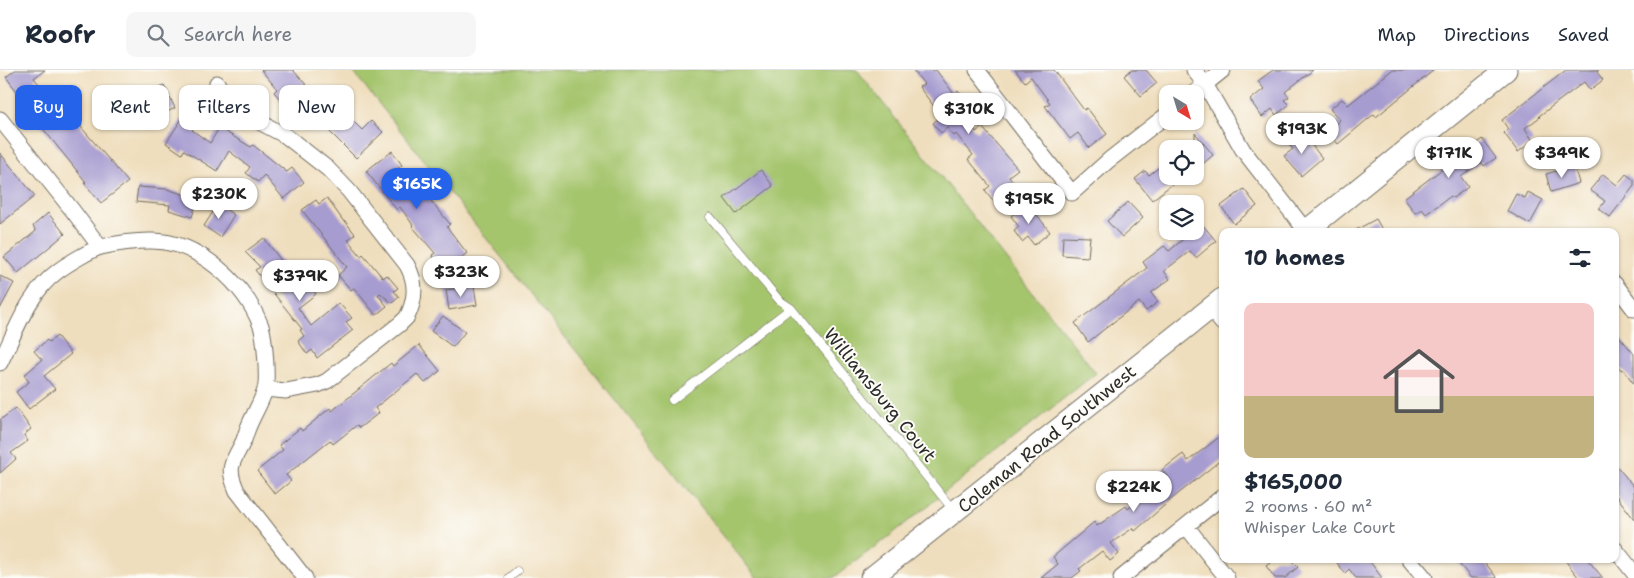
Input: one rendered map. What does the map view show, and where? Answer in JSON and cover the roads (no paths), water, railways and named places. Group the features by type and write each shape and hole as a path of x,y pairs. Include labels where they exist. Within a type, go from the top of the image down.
{"street":[{"path":"977,70 1072,192 1159,121"},
{"path":"1194,70 1205,84 1243,150 1304,228"},
{"path":"1205,84 1223,70"},
{"path":"1310,228 1506,70"},
{"path":"218,83 231,107 286,136 328,169 349,191 407,265 412,273 414,284 415,294 407,317 335,375 318,385 286,392 266,389"},
{"path":"0,119 100,247"},
{"path":"0,363 19,323 43,286 58,271 100,247 151,241 166,243 191,252 218,267 240,289 253,308 264,339 266,389 243,442 232,462 231,479 237,491 305,578"},
{"path":"1619,289 1634,309"},
{"name":"Coleman Road Southwest","path":"871,578 1218,310"},
{"path":"1121,578 1219,499"},
{"path":"1186,526 1227,578"},
{"path":"1619,554 1634,573"},
{"path":"1412,563 1424,578"}],"lane":[{"name":"Williamsburg Court","path":"710,218 779,300 792,308 955,512"},
{"path":"672,400 792,308"},
{"path":"508,578 517,571"}]}
